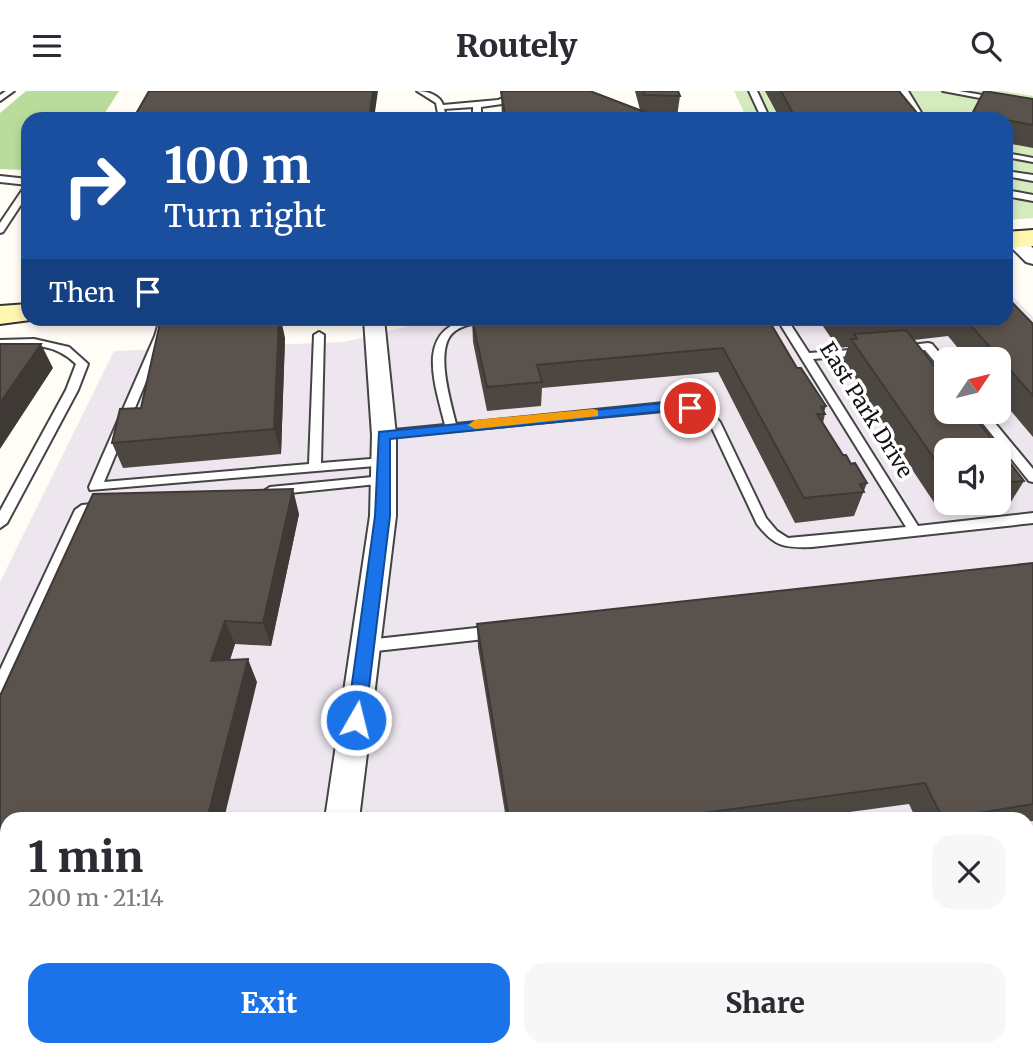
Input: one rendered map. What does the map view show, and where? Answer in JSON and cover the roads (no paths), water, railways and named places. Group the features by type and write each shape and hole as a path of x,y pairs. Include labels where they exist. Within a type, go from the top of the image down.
{"street":[{"path":"1015,237 1033,258"},
{"path":"0,315 21,314"},
{"path":"343,812 383,516 383,459 374,326"}],"lane":[{"path":"0,100 10,91"},
{"path":"421,91 439,101 442,112"},
{"path":"753,91 763,112"},
{"path":"904,91 916,112"},
{"path":"947,91 1033,106"},
{"path":"442,107 509,100 519,94"},
{"path":"477,105 477,112"},
{"path":"1013,156 1033,160"},
{"path":"1013,174 1033,178"},
{"path":"0,179 21,182"},
{"path":"1013,194 1033,198"},
{"path":"0,230 21,198"},
{"path":"163,326 95,487 315,468 383,459"},
{"path":"451,427 438,359 443,334 455,326"},
{"name":"East Park Drive","path":"787,326 915,531"},
{"path":"315,468 319,335"},
{"path":"0,343 33,341 57,344 74,353 82,364 72,390 0,523"},
{"path":"887,350 928,347 934,354"},
{"path":"806,356 874,351"},
{"path":"260,492 383,459 451,427 674,406 705,413 716,429 763,525 784,542 812,542 1033,518"},
{"path":"989,424 1033,478"},
{"path":"0,686 82,510 123,506"},
{"path":"366,646 503,631"}]}
